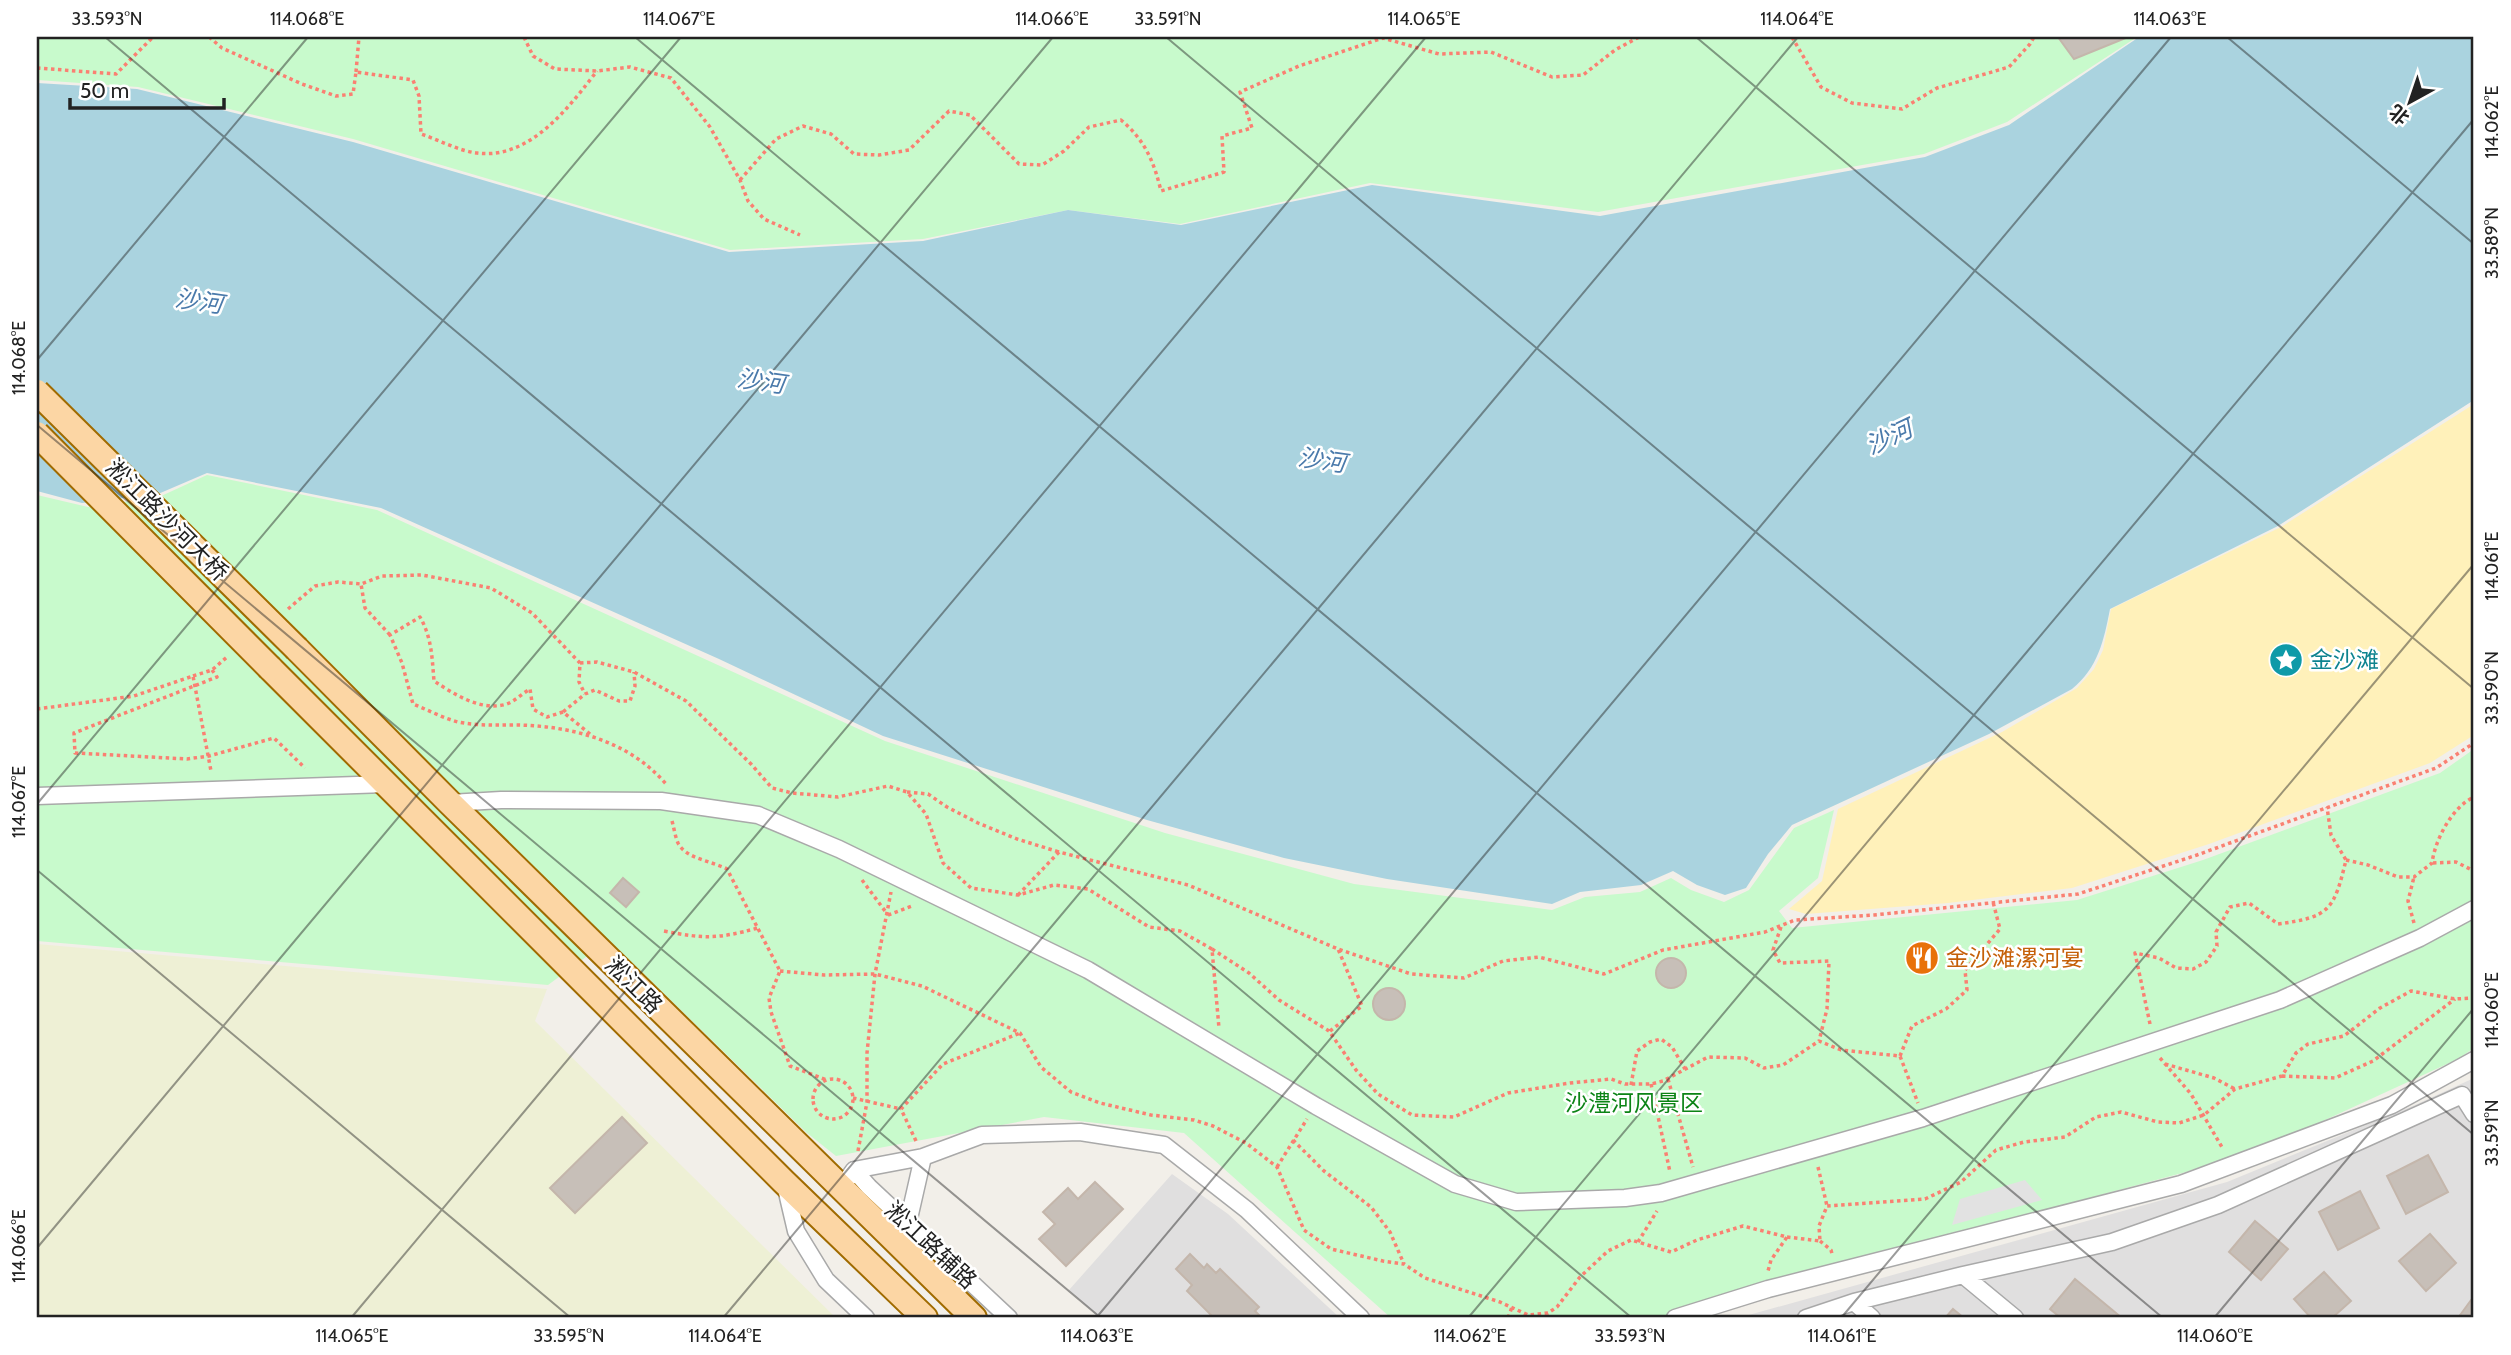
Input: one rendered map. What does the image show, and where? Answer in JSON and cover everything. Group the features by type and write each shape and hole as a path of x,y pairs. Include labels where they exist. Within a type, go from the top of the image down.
{"main road":[{"name":"淞江路沙河大桥","path":"37,392 297,649"},
{"name":"淞江路沙河大桥","path":"37,434 270,668"},
{"name":"淞江路","path":"297,649 450,803 901,1231 974,1318"},
{"name":"淞江路","path":"270,668 784,1182 925,1318"}],"street":[{"path":"37,796 386,784"},
{"path":"450,803 501,800 672,802 758,814 839,849 1088,971 1316,1106 1455,1184 1516,1202 1625,1198 1669,1190 1815,1151 1923,1118 2280,1000 2420,938 2474,909"},
{"path":"1675,1318 1768,1289 2181,1184 2392,1105 2474,1060"},
{"path":"1806,1318 1854,1302 2112,1242 2218,1205 2462,1095 2474,1114"},
{"path":"847,1179 923,1157 982,1135 1080,1132 1164,1145 1247,1210 1362,1318"},
{"path":"901,1231 923,1157"},
{"path":"784,1182 796,1231 826,1280 866,1318"},
{"name":"淞江路辅路","path":"901,1231 1009,1318"},
{"path":"1963,1275 2015,1318"},
{"path":"1854,1302 1872,1318"}],"path":[{"path":"37,68 116,74 153,37"},
{"path":"209,37 222,48 336,96 353,94 359,37"},
{"path":"524,37 533,56 555,69 597,71 629,67 671,78 710,127 740,180 748,201 764,219 800,235"},
{"path":"1366,37 1368,43"},
{"path":"740,180 776,139 803,127 831,134 854,154 879,155 909,150 949,111 971,115 1019,164 1042,165 1064,151 1089,127 1121,120 1138,134 1154,162 1161,191 1224,172 1222,136 1252,128 1240,92 1299,66 1383,38 1438,54 1491,52 1552,77 1583,75 1615,50 1639,37"},
{"path":"1792,37 1821,87 1852,103 1902,109 1937,88 2009,67 2034,37"},
{"path":"356,72 413,80 419,96 421,134 478,153 502,152 533,139 565,113 597,71"},
{"path":"585,694 579,681 580,663 532,613 491,588 422,575 382,576 361,584 365,608 390,635 402,663 413,704 457,722 487,726 555,727 591,735 630,753 653,768 673,791 672,820 679,845 698,858 715,862 727,869 780,971 769,998 771,1012 790,1066 827,1080"},
{"path":"390,635 420,617 429,631 434,681 454,694 486,706 508,704 530,689 533,709 547,717 564,712 585,694 595,690 620,701 631,701 635,686 634,672"},
{"path":"580,663 597,662 634,672 686,701 772,788 792,793 838,797 888,786 906,792 928,794 978,823 1017,839 1188,885 1338,949 1411,974 1464,978 1503,961 1539,957 1604,974 1663,950 1765,932 1795,920 1874,915 2078,894 2197,855 2436,768 2474,743"},
{"path":"212,670 216,677 74,733 75,753 187,759 209,756 274,738 324,787"},
{"path":"37,709 134,696 193,676 215,790"},
{"path":"564,712 591,735"},
{"path":"906,792 926,814 943,863 971,888 1018,895 1054,885 1088,889 1149,927 1180,931 1249,973 1279,1000 1329,1031 1356,1070 1378,1094 1412,1115 1454,1117 1508,1093 1570,1083 1611,1079 1631,1085 1651,1084 1668,1079 1708,1057 1745,1058 1764,1068 1783,1065 1819,1041 1827,1009 1829,961 1780,963 1773,950 1782,925"},
{"path":"2432,863 2434,848 2441,832 2465,801 2474,797"},
{"path":"2231,1165 2191,1094 2163,1063 2154,1043 2135,953 2160,958 2176,968 2193,969 2206,962 2217,946 2216,932 2231,907 2249,903 2277,924 2319,916 2337,897 2346,860 2331,835 2327,807"},
{"path":"1018,895 1059,852"},
{"path":"2346,860 2368,864 2398,877 2414,877 2432,863 2456,862 2474,871"},
{"path":"2414,877 2408,901 2420,938"},
{"path":"1923,1118 1900,1056 1912,1026 1945,1009 1967,990 1965,970 2000,929 1993,901"},
{"path":"847,1179 867,1102 867,1053 875,974 888,915"},
{"path":"664,931 694,937 722,938 758,928"},
{"path":"1212,949 1220,1048"},
{"path":"1329,1031 1362,1006 1338,949"},
{"path":"780,971 824,975 875,974 922,986 1020,1033 1041,1067 1070,1092 1100,1103 1151,1115 1194,1120 1247,1143 1277,1167 1304,1230 1331,1249 1404,1264 1425,1278 1512,1307 1528,1315 1548,1313 1557,1307 1580,1277 1608,1251 1631,1240 1671,1252 1697,1240 1743,1226 1787,1237 1820,1241 1819,1226 1827,1206 1815,1151"},
{"path":"2282,1076 2296,1053 2308,1044 2344,1036 2380,1008 2411,991 2455,999 2474,998"},
{"path":"1827,1206 1925,1199 1961,1182 1996,1150 2024,1142 2065,1137 2096,1117 2121,1112 2158,1122 2179,1124 2204,1115 2235,1089 2282,1076 2335,1078 2373,1061 2455,999"},
{"path":"901,1109 943,1065 1020,1033"},
{"path":"1631,1085 1637,1051 1650,1042 1661,1039 1672,1047 1685,1069"},
{"path":"1819,1041 1841,1050 1900,1056"},
{"path":"2163,1063 2214,1078 2235,1089"},
{"path":"1668,1079 1697,1183"},
{"path":"827,1080 843,1081 853,1098 844,1115 832,1119 820,1114 813,1103 818,1084 827,1080"},
{"path":"1638,1242 1669,1190 1672,1180 1651,1084"},
{"path":"853,1098 901,1109"},
{"path":"1277,1167 1316,1106"},
{"path":"901,1109 923,1157"},
{"path":"1293,1140 1324,1171 1371,1207 1390,1232 1404,1264"},
{"path":"1768,1289 1766,1276 1771,1259 1787,1237"},
{"path":"1508,1318 1512,1307"}],"shaded area":[{"path":"2474,1078 2474,1318 1738,1318 2227,1182"},
{"path":"1172,1174 1228,1214 1340,1318 1100,1318 1069,1290"},
{"path":"2025,1180 2042,1200 1952,1225 1960,1199"}],"green space":[{"path":"37,37 2137,37 2007,122 1924,154 1598,212 1370,183 1180,224 1068,210 923,239 730,250 353,139 138,87 37,80"},
{"name":"沙澧河风景区","path":"207,475 377,510 885,741 1165,833 1354,884 1552,910 1585,897 1640,892 1671,878 1691,890 1724,902 1749,890 1794,828 1834,810 1818,878 1779,911 1792,928 2077,900 2203,860 2440,773 2474,749 2474,1048 2458,1059 2299,1132 2186,1172 1709,1300 1661,1318 1391,1318 1184,1133 1044,1117 836,1156 807,1133 609,940 548,985 37,941 37,495 88,507 159,497"},
{"path":"37,944 547,989 535,1021 836,1318 37,1318"}],"sand":[{"name":"金沙滩","path":"2474,404 2474,735 2430,763 2209,844 2072,888 1948,903 1806,914 1789,909 1822,881 1838,809 2002,732 2077,688 2094,669 2103,650 2111,609 2281,527"}],"water":[{"name":"沙河","path":"2139,37 2474,37 2474,400 2278,526 2110,609 2094,663 2072,689 1989,734 1792,825 1768,854 1746,888 1725,895 1697,885 1673,871 1641,885 1580,892 1552,904 1387,879 1284,858 1147,820 883,736 719,659 381,508 207,473 158,494 82,503 37,491 37,83 137,89 353,142 729,252 923,241 1068,210 1181,225 1372,185 1600,216 1925,157 2009,125"}],"building":[{"path":"2058,37 2128,37 2074,59"},
{"path":"623,878 639,892 626,907 610,893"},
{"path":"1671,958 1682,962 1686,973 1682,984 1671,988 1660,984 1656,973 1660,962"},
{"path":"1389,988 1401,992 1405,1004 1401,1016 1389,1020 1377,1016 1373,1004 1377,992"},
{"path":"622,1117 647,1143 575,1213 550,1188"},
{"path":"2428,1155 2448,1192 2406,1214 2387,1176"},
{"path":"1095,1182 1123,1209 1066,1266 1039,1239 1055,1224 1043,1212 1068,1188 1078,1199"},
{"path":"2360,1191 2379,1228 2338,1250 2319,1212"},
{"path":"2255,1221 2288,1249 2261,1280 2229,1252"},
{"path":"2430,1234 2456,1263 2426,1291 2399,1261"},
{"path":"1190,1254 1204,1268 1207,1264 1216,1273 1220,1269 1259,1307 1255,1311 1262,1318 1214,1318 1187,1291 1192,1285 1176,1269"},
{"path":"2324,1272 2351,1301 2332,1318 2311,1318 2294,1299"},
{"path":"2075,1279 2122,1318 2061,1318 2050,1309"},
{"path":"2474,1296 2474,1318 2458,1318"},
{"path":"1953,1309 1964,1318 1945,1318"}],"place":[{"name":"金沙滩","path":"2286,660"},
{"name":"金沙滩漯河宴","path":"1922,958"}]}
